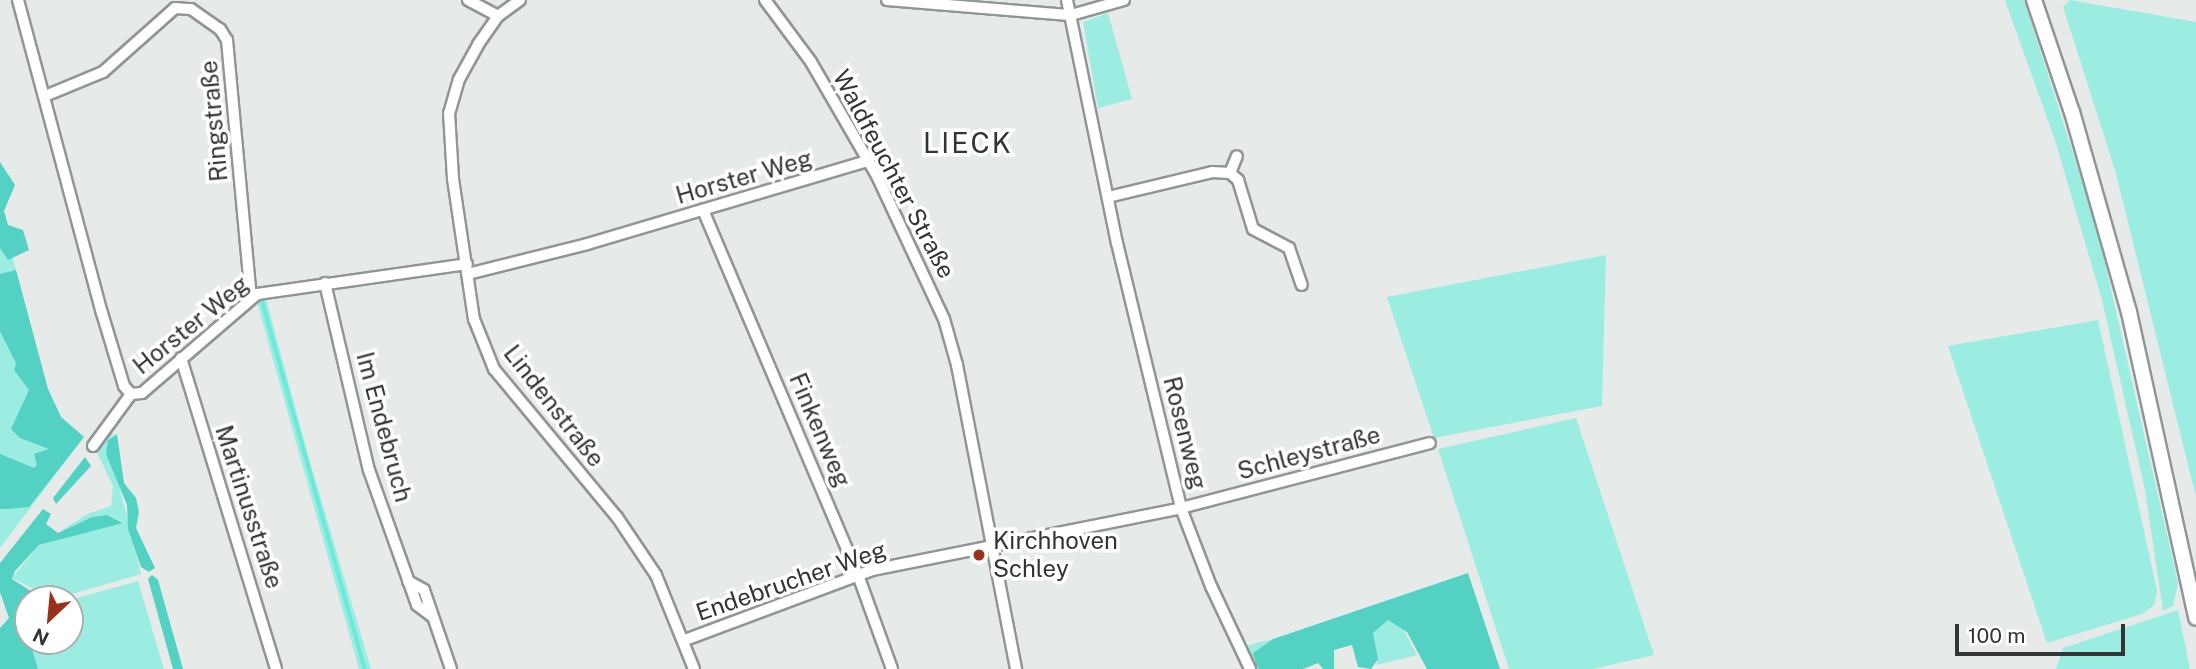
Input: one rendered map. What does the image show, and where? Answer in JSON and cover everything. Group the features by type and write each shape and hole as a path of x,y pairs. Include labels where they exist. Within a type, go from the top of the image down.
{"main road":[{"path":"2035,0 2072,112 2129,312 2196,618"}],"street":[{"path":"18,0 124,386 131,394"},
{"path":"468,0 498,16"},
{"name":"Lindenstraße","path":"520,0 498,16 459,79 449,114 476,329 494,369 636,544 656,575 685,640 694,669"},
{"name":"Waldfeuchter Straße","path":"765,0 811,62 868,161 910,239 944,318 994,547 1016,669"},
{"path":"887,0 1071,15 1124,0"},
{"name":"Rosenweg","path":"1068,0 1108,197 1181,508 1211,586 1251,669"},
{"name":"Ringstraße","path":"44,96 103,72 175,8 191,9 220,29 227,40 251,298"},
{"path":"1230,173 1237,156"},
{"name":"Horster Weg","path":"93,446 131,394 142,393 251,298 263,291 467,269 703,210 868,161"},
{"path":"1108,197 1212,172 1230,173 1238,180 1253,229 1289,248 1303,285"},
{"name":"Finkenweg","path":"703,210 858,575 892,669"},
{"name":"Im Endebruch","path":"325,283 369,470 408,581 424,590 451,669"},
{"name":"Martinusstraße","path":"181,358 276,669"},
{"name":"Schleystraße","path":"994,547 1181,508 1430,443"},
{"name":"Endebrucher Weg","path":"685,640 858,575 994,547"}],"green space":[{"path":"2005,0 2024,0 2097,228 2178,583 2173,606 2163,611 2145,490 2102,300 2055,140"},
{"path":"2070,0 2196,22 2196,497 2115,170 2063,7"},
{"path":"1108,13 1132,99 1098,108 1083,22"},
{"path":"0,162 15,185 4,211 8,225 23,230 29,250 8,260 0,248"},
{"path":"0,211 48,389 61,417 84,437 0,548"},
{"path":"1606,255 1602,406 1434,438 1387,297"},
{"path":"16,270 48,389 61,417 84,437 29,507 0,509 0,454 34,468 37,465 34,454 49,449 20,438 11,429 29,390 14,370 16,363 0,331 0,274"},
{"path":"266,299 308,455 371,669 359,669 257,302"},
{"path":"2098,320 2157,591 2154,605 2142,614 2047,643 1948,346"},
{"path":"1576,418 1654,655 1593,669 1509,669 1438,449"},
{"path":"109,433 114,434 108,440 141,574 84,591 84,585 26,585 12,578 39,545 123,522 107,515 92,517 58,533 87,514 111,506 113,486 96,450"},
{"path":"117,434 124,483 136,498 139,512 136,528 155,568 149,572 141,567 128,529 127,505 106,454 108,440"},
{"path":"85,457 91,466 56,504 53,498"},
{"path":"43,509 51,514 46,524 58,533 92,517 107,515 123,523 39,545 15,571 12,579 21,585 14,585 14,655 34,655 38,669 0,669 0,628 9,618 0,592 0,563"},
{"path":"1468,573 1500,669 1427,669 1407,632 1388,620 1373,633 1378,659 1371,669 1358,667 1352,645 1334,650 1334,669 1323,669 1318,663 1303,669 1259,669 1256,664 1253,653 1273,639"},
{"path":"152,575 158,580 183,669 173,669 148,579"},
{"path":"138,581 164,669 38,669 34,655 84,655 84,596"},
{"path":"2178,610 2190,669 2056,669 2063,648"},
{"path":"1387,620 1401,625 1417,655 1377,665 1373,633"},
{"path":"1273,639 1253,653 1259,669 1254,669 1245,646"}],"waterway":[{"path":"261,296 365,669"}],"place":[{"name":"Kirchhoven Schley","path":"979,555"}],"district":[{"name":"LIECK","path":"968,143"}]}
